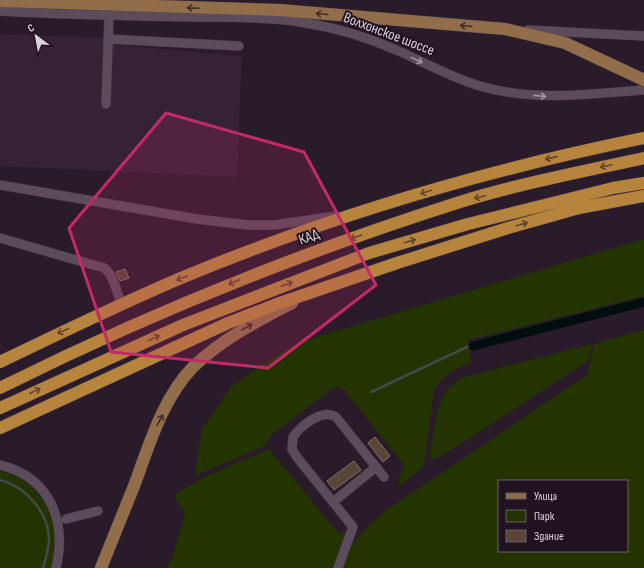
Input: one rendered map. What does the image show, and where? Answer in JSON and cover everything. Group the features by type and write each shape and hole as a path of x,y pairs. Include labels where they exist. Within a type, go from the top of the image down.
{"highway":[{"path":"0,362 123,303 183,278 362,211 456,183 544,160 644,138"},
{"name":"КАД","path":"0,388 174,307 246,277 363,234 461,202 644,158"},
{"path":"0,408 183,325 369,253 468,224 606,189 644,183"},
{"path":"0,428 228,323 324,287 508,228 579,208 644,196"}],"main road":[{"name":"Волхонское шоссе","path":"2,8 50,2 280,10 505,29"},
{"path":"505,29 565,43 644,80"},
{"path":"101,568 157,424 172,397 193,368 221,343 248,326 324,287"}],"street":[{"name":"Волхонское шоссе","path":"2,8 109,16 260,19 300,22 350,34 480,86 513,93 546,96 644,90"},
{"path":"106,104 109,16"},
{"name":"Волхонское шоссе","path":"505,29 644,36"},
{"path":"109,39 240,46"},
{"path":"0,185 197,219 248,225 294,223 362,211"},
{"path":"0,238 103,266 108,270 120,300"},
{"path":"338,568 352,527 292,449 293,437 302,428 319,416 325,413 330,413 336,417 384,477"},
{"path":"0,465 23,474 37,483 48,496 60,530 60,550 56,568"},
{"path":"333,502 376,467"},
{"path":"66,519 98,511"}],"highlighted area":[{"path":"166,113 304,152 376,285 268,368 111,352 69,228"}],"shaded area":[{"path":"0,34 103,38 105,44 242,56 237,177 0,166"}],"green space":[{"path":"644,239 644,296 468,340 471,362 448,373 434,389 426,454 422,468 402,484 399,485 398,483 404,465 341,386 332,389 271,435 265,446 196,475 195,471 202,429 231,387 266,362 300,342"},
{"path":"644,330 644,568 342,568 349,551 358,537 384,512 587,375 594,344"},
{"path":"592,344 588,361 453,449 437,458 432,459 430,455 437,411 449,388 461,378"},
{"path":"269,449 340,535 345,531 346,534 333,568 167,568 173,556 185,514 173,495 207,476"},
{"path":"0,471 21,479 30,486 46,504 55,526 56,541 53,568 0,568"}],"building":[{"path":"125,269 129,278 120,281 116,272"},
{"path":"375,437 390,456 383,462 368,443"},
{"path":"354,461 361,470 334,490 327,481"}],"waterway":[{"path":"473,346 644,302"},
{"path":"371,392 467,347 473,346"},
{"path":"0,480 9,483 26,494 33,501 44,518 48,528 49,538 43,568"}]}
